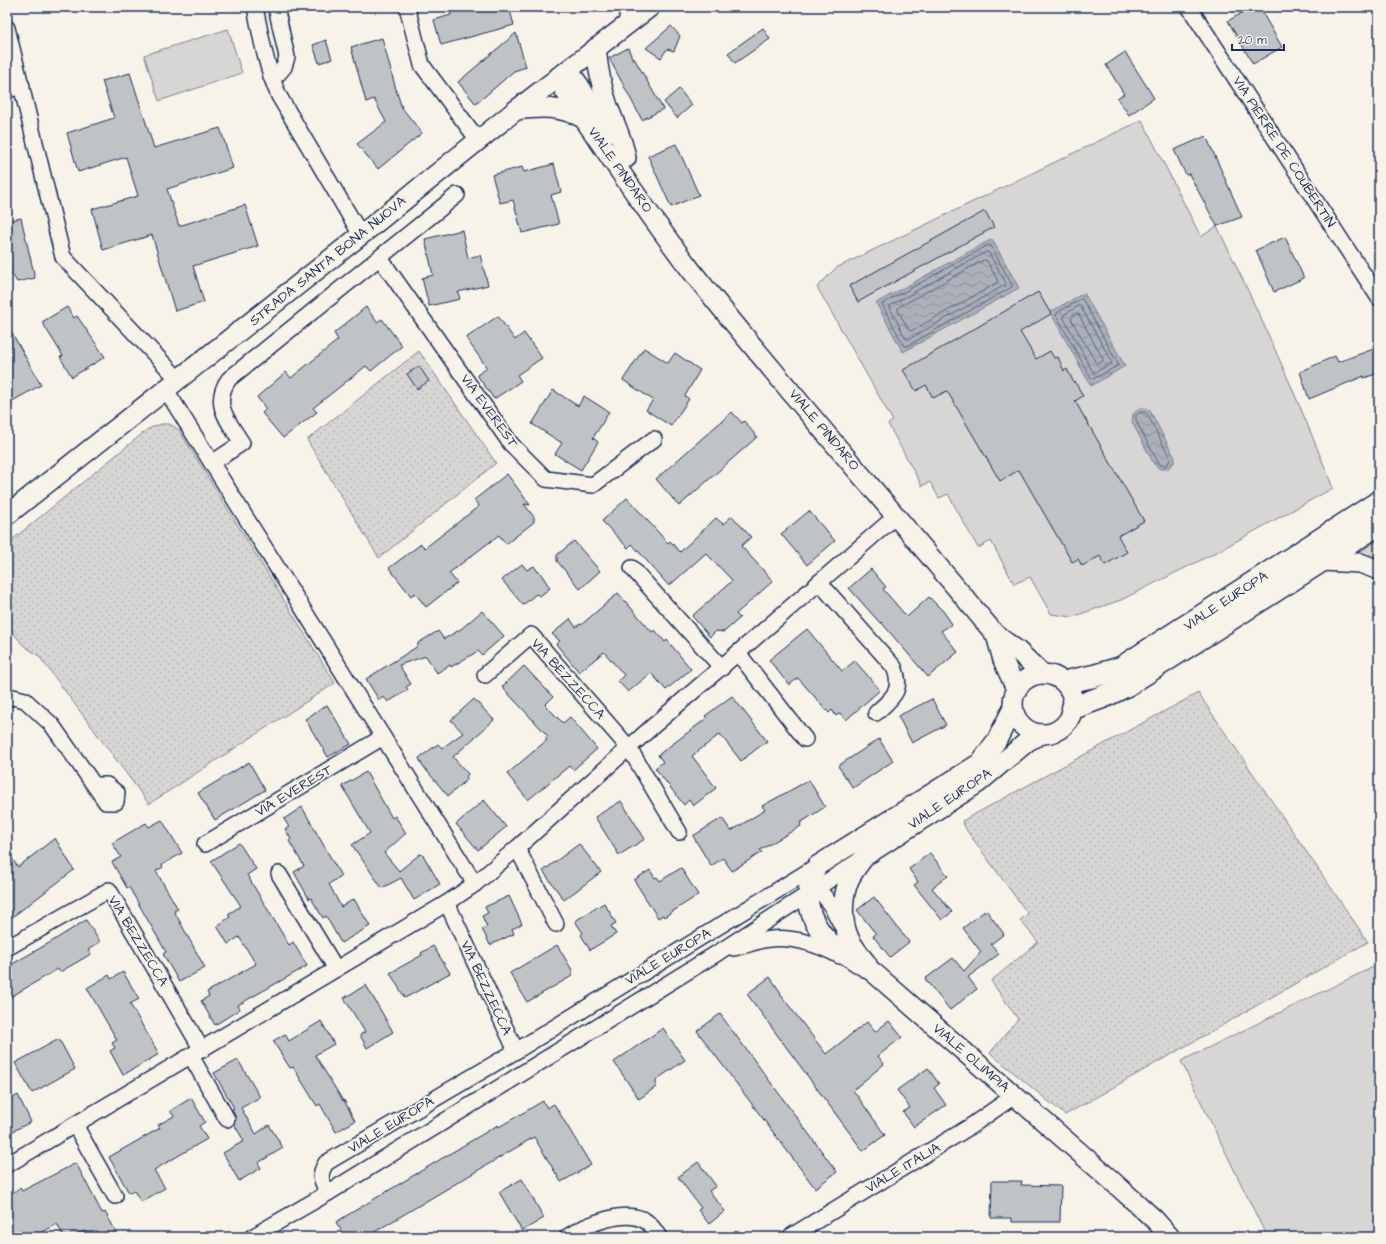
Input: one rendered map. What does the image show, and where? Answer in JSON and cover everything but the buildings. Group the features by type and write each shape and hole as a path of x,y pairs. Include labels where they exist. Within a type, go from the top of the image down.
{"main road":[{"name":"VIALE EUROPA","path":"1066,682 1121,668 1379,502"},
{"name":"VIALE EUROPA","path":"1074,708 1105,696 1127,685 1379,524"}],"street":[{"path":"255,7 271,77 279,96 361,235"},
{"path":"271,77 278,74 284,67 287,57 276,7"},
{"path":"407,7 422,65 478,140"},
{"name":"STRADA SANTA BONA NUOVA","path":"7,515 173,385 478,140 596,48 627,16 650,7"},
{"name":"VIA PIERRE DE COUBERTIN","path":"1189,7 1379,298"},
{"path":"7,28 63,257 173,385 212,463 474,884"},
{"name":"VIALE PINDARO","path":"596,48 599,73 608,105 624,146 626,158"},
{"name":"VIALE PINDARO","path":"563,73 564,91 656,223 693,272 806,410 996,635 1018,651 1041,673"},
{"name":"VIALE PINDARO","path":"563,73 579,85 614,143 626,158 656,223"},
{"path":"7,90 22,86"},
{"name":"VIALE PINDARO","path":"516,110 551,107 571,111 584,118"},
{"path":"212,463 242,443 223,413 220,399 223,387 228,379 457,195"},
{"name":"VIA EVEREST","path":"380,258 511,444 546,479 593,485 654,439"},
{"path":"7,1165 447,903 474,884 896,516"},
{"path":"1322,561 1360,563 1379,570"},
{"path":"632,568 722,668"},
{"path":"819,582 896,672 898,686 895,694 876,713"},
{"name":"VIA BEZZECCA","path":"485,675 531,635 630,748 679,832"},
{"name":"VIALE PINDARO","path":"996,635 1003,660 1016,689"},
{"path":"738,653 805,739"},
{"path":"1016,689 1022,681 1031,676 1041,673 1050,674 1066,682 1072,694 1074,708"},
{"name":"VIALE EUROPA","path":"252,1237 328,1193 719,952 809,883 980,762 997,740 1013,708 1013,699 1016,689"},
{"path":"7,699 13,697 25,700 52,725 95,786"},
{"path":"1013,708 1017,718 1023,726 1032,732 1042,734"},
{"name":"VIALE EUROPA","path":"328,1193 321,1180 321,1171 326,1163 516,1051 809,883 865,856 978,783 1028,741 1042,734 1055,732 1066,724 1071,717 1074,708"},
{"name":"VIA EVEREST","path":"205,844 383,737"},
{"path":"517,848 556,924"},
{"path":"849,939 844,924 846,892 850,879 865,856"},
{"path":"279,874 336,969"},
{"path":"809,883 826,898 849,939 873,972"},
{"name":"VIALE OLIMPIA","path":"809,883 810,912 825,939 838,950 873,972 1133,1200 1155,1220 1170,1237"},
{"name":"VIA BEZZECCA","path":"7,948 109,890 196,1053 228,1119"},
{"name":"VIA BEZZECCA","path":"447,903 516,1051"},
{"path":"719,952 765,940 782,939 822,946 873,972"},
{"name":"VIALE ITALIA","path":"790,1237 971,1126 1014,1096"},
{"path":"74,1125 115,1196"},
{"path":"567,1237 586,1226 628,1216 647,1222 659,1237"}],"shaded area":[{"path":"228,29 242,73 159,101 144,55"},
{"path":"1142,120 1201,237 1217,226 1278,356 1333,488 1213,554 1121,600 1072,617 1051,614 1030,577 1014,584 991,541 978,548 948,494 939,498 930,482 922,486 888,424 893,421 817,287 836,268"},
{"path":"419,351 496,463 379,558 307,440"},
{"path":"161,424 170,424 179,430 335,683 149,804 39,656 23,645 7,625 7,544 148,429"},
{"path":"1376,541 1379,547 1379,563 1353,556"},
{"path":"1198,693 1368,942 1065,1115 990,1053 1018,1019 991,981 1038,942 1020,920 1028,914 967,831 962,821"},
{"path":"1379,964 1379,1237 1267,1237 1181,1061"}],"water":[{"path":"992,239 1019,288 903,352 876,303"},
{"path":"1084,293 1125,366 1091,386 1050,312"},
{"path":"1139,408 1145,408 1150,411 1175,458 1173,464 1167,469 1160,469 1154,464 1132,422 1133,414"}]}
